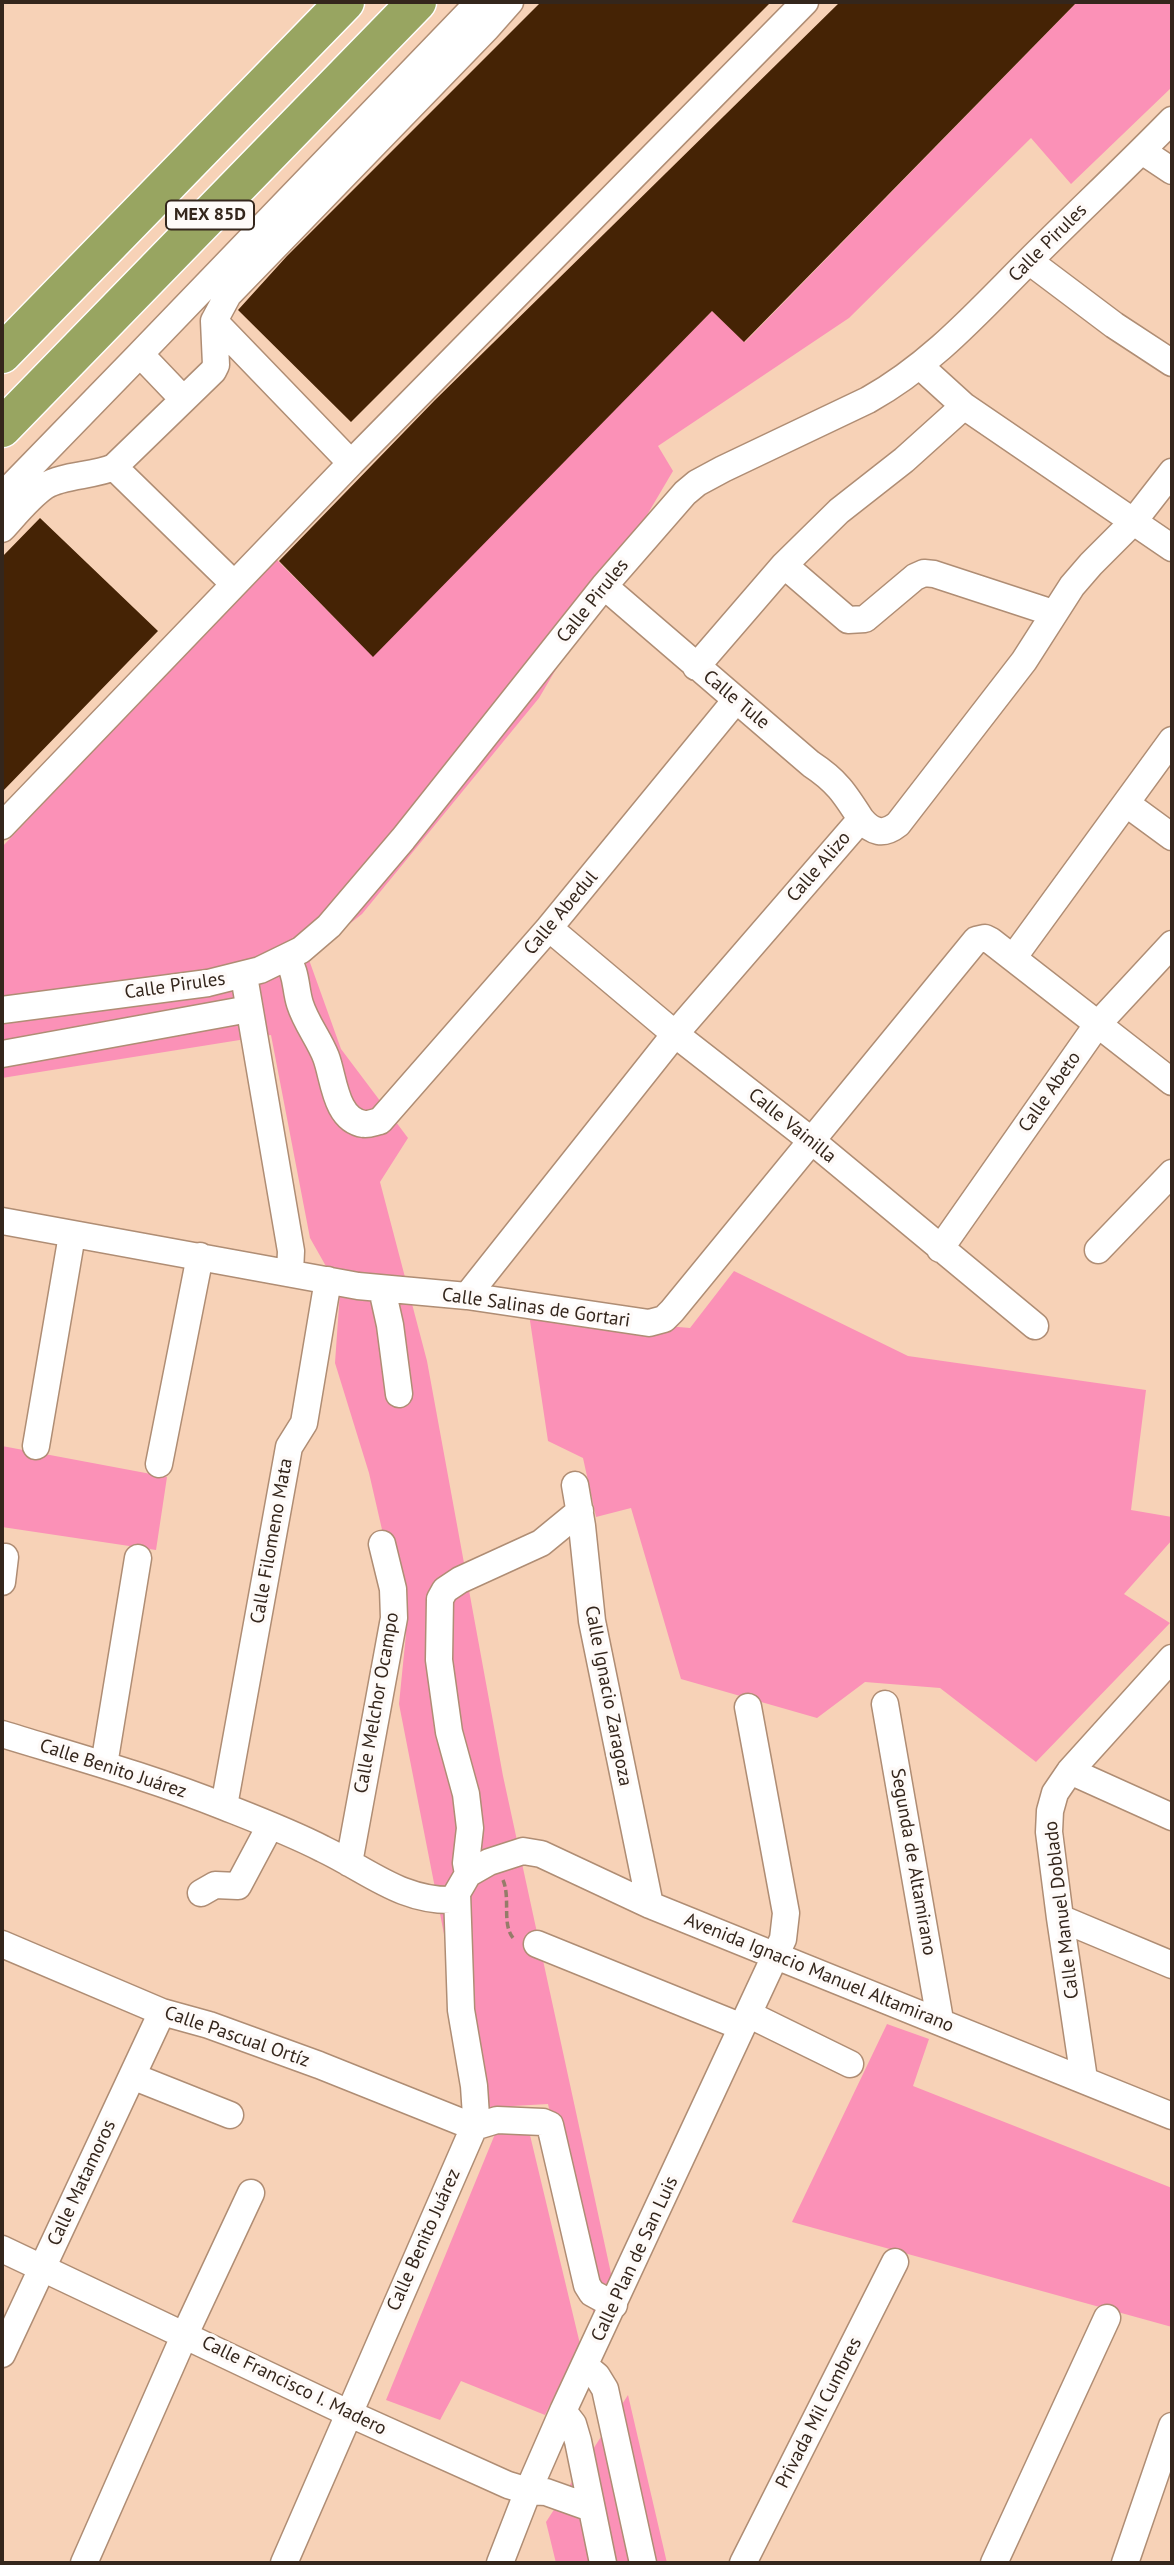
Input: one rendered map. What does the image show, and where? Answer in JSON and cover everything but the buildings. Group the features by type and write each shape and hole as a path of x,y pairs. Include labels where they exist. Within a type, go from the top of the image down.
{"highway":[{"name":"MEX 85D","path":"2,354 345,2"},
{"name":"MEX 85D","path":"2,428 417,2"}],"street":[{"path":"2,496 480,2"},
{"path":"2,529 46,486 98,474 114,467 213,371 216,365 215,321 228,295 510,2"},
{"path":"2,826 233,583 805,2"},
{"name":"Calle Pirules","path":"2,1010 176,988 244,976 286,959 308,945 329,926 379,868 604,586 671,507 697,483 868,400 919,366 970,322 1172,120"},
{"path":"1142,151 1172,171"},
{"path":"1029,261 1114,326 1172,363"},
{"path":"215,321 351,463"},
{"path":"140,354 183,399"},
{"path":"919,366 964,406 1172,548"},
{"path":"696,667 784,565 839,511 904,460 964,406"},
{"path":"114,467 233,583"},
{"name":"Calle Alizo","path":"467,1296 676,1034 861,819 877,832 891,830 898,824 1024,661 1053,613 1091,564 1133,522 1172,472"},
{"path":"784,565 848,621 865,618 915,577 924,573 1053,613"},
{"name":"Calle Tule","path":"604,586 696,667 835,782 847,795 861,819"},
{"name":"Calle Abedul","path":"286,959 291,964 301,1007 327,1059 332,1083 343,1108 351,1118 364,1124 380,1121 550,928 736,700"},
{"path":"1172,740 1128,804 1013,958 1172,1082"},
{"path":"1128,804 1172,837"},
{"name":"Calle Vainilla","path":"550,928 1035,1326"},
{"name":"Calle Salinas de Gortari","path":"2,1221 382,1289 467,1296 631,1321 658,1322 672,1311 972,943 981,939 991,941 1013,958"},
{"name":"Calle Abeto","path":"940,1249 1097,1025 1172,944"},
{"path":"244,976 290,1251 290,1273"},
{"name":"Calle Pirules","path":"2,1054 249,1009"},
{"path":"1098,1250 1172,1173"},
{"path":"36,1446 72,1235"},
{"path":"159,1464 200,1256"},
{"name":"Calle Filomeno Mata","path":"224,1806 289,1447 304,1423 328,1280"},
{"path":"382,1289 390,1325 399,1394"},
{"name":"Calle Ignacio Zaragoza","path":"576,1485 592,1621 650,1905"},
{"path":"478,1868 466,1863 470,1828 466,1794 449,1732 439,1660 439,1605 445,1590 460,1580 541,1544 580,1511"},
{"name":"Calle Melchor Ocampo","path":"349,1863 394,1618 393,1589 382,1544"},
{"path":"104,1765 138,1558"},
{"name":"Calle Manuel Doblado","path":"1084,2079 1049,1832 1050,1811 1055,1793 1070,1771 1168,1669"},
{"name":"Segunda de Altamirano","path":"885,1704 940,2020"},
{"name":"Calle Plan de San Luis","path":"500,2563 563,2411 776,1957 786,1930 786,1913 748,1707"},
{"name":"Calle Benito Juárez","path":"2,1734 224,1806 315,1845 395,1889 431,1900 456,1900"},
{"path":"1070,1771 1172,1817"},
{"path":"201,1893 215,1885 238,1886 270,1826"},
{"name":"Avenida Ignacio Manuel Altamirano","path":"478,1868 516,1853 533,1852 650,1905 1172,2116"},
{"name":"Calle Benito Juárez","path":"284,2563 474,2127 474,2086 462,2023 456,1900 461,1883 478,1868"},
{"path":"1060,1918 1172,1965"},
{"path":"537,1944 745,2021 849,2064"},
{"name":"Calle Pascual Ortíz","path":"3,1948 162,2012 209,2025 307,2061 474,2127"},
{"name":"Calle Matamoros","path":"2,2354 162,2012"},
{"path":"132,2076 230,2115"},
{"path":"474,2127 497,2120 544,2122 550,2125 587,2285 592,2293 614,2305"},
{"path":"84,2563 185,2334 251,2193"},
{"name":"Calle Francisco I. Madero","path":"2,2249 348,2413 508,2485 528,2491 546,2492 591,2508"},
{"name":"Privada Mil Cumbres","path":"743,2563 895,2262"},
{"path":"994,2563 1107,2318"},
{"path":"585,2366 597,2376 605,2389 643,2563"},
{"path":"563,2411 573,2424 603,2563"},
{"path":"1125,2563 1171,2434"}],"path":[{"path":"478,1868 504,1882 510,1937 537,1944"}],"shaded area":[{"path":"1077,2 1172,2 1172,87 1071,184 1031,138 849,318 658,446 673,471 539,698 362,914 308,957 341,1049 408,1138 380,1182 427,1361 503,1776 612,2278 594,2316 548,2104 478,2108 399,1704 406,1634 369,1473 335,1363 340,1291 310,1238 271,1035 2,1078 2,847 275,558 373,656 712,311 745,342"},
{"path":"734,1271 908,1356 1146,1390 1131,1510 1172,1517 1172,1540 1124,1594 1170,1623 1036,1762 940,1688 865,1682 817,1718 681,1679 631,1508 596,1517 583,1458 548,1441 529,1314 690,1328"},
{"path":"2,1446 167,1477 156,1550 2,1527"},
{"path":"887,2024 929,2039 913,2086 1172,2188 1172,2327 792,2222"},
{"path":"529,2131 580,2344 545,2415 461,2381 440,2420 386,2400 495,2134"},
{"path":"628,2395 667,2563 556,2563 546,2522"}]}
